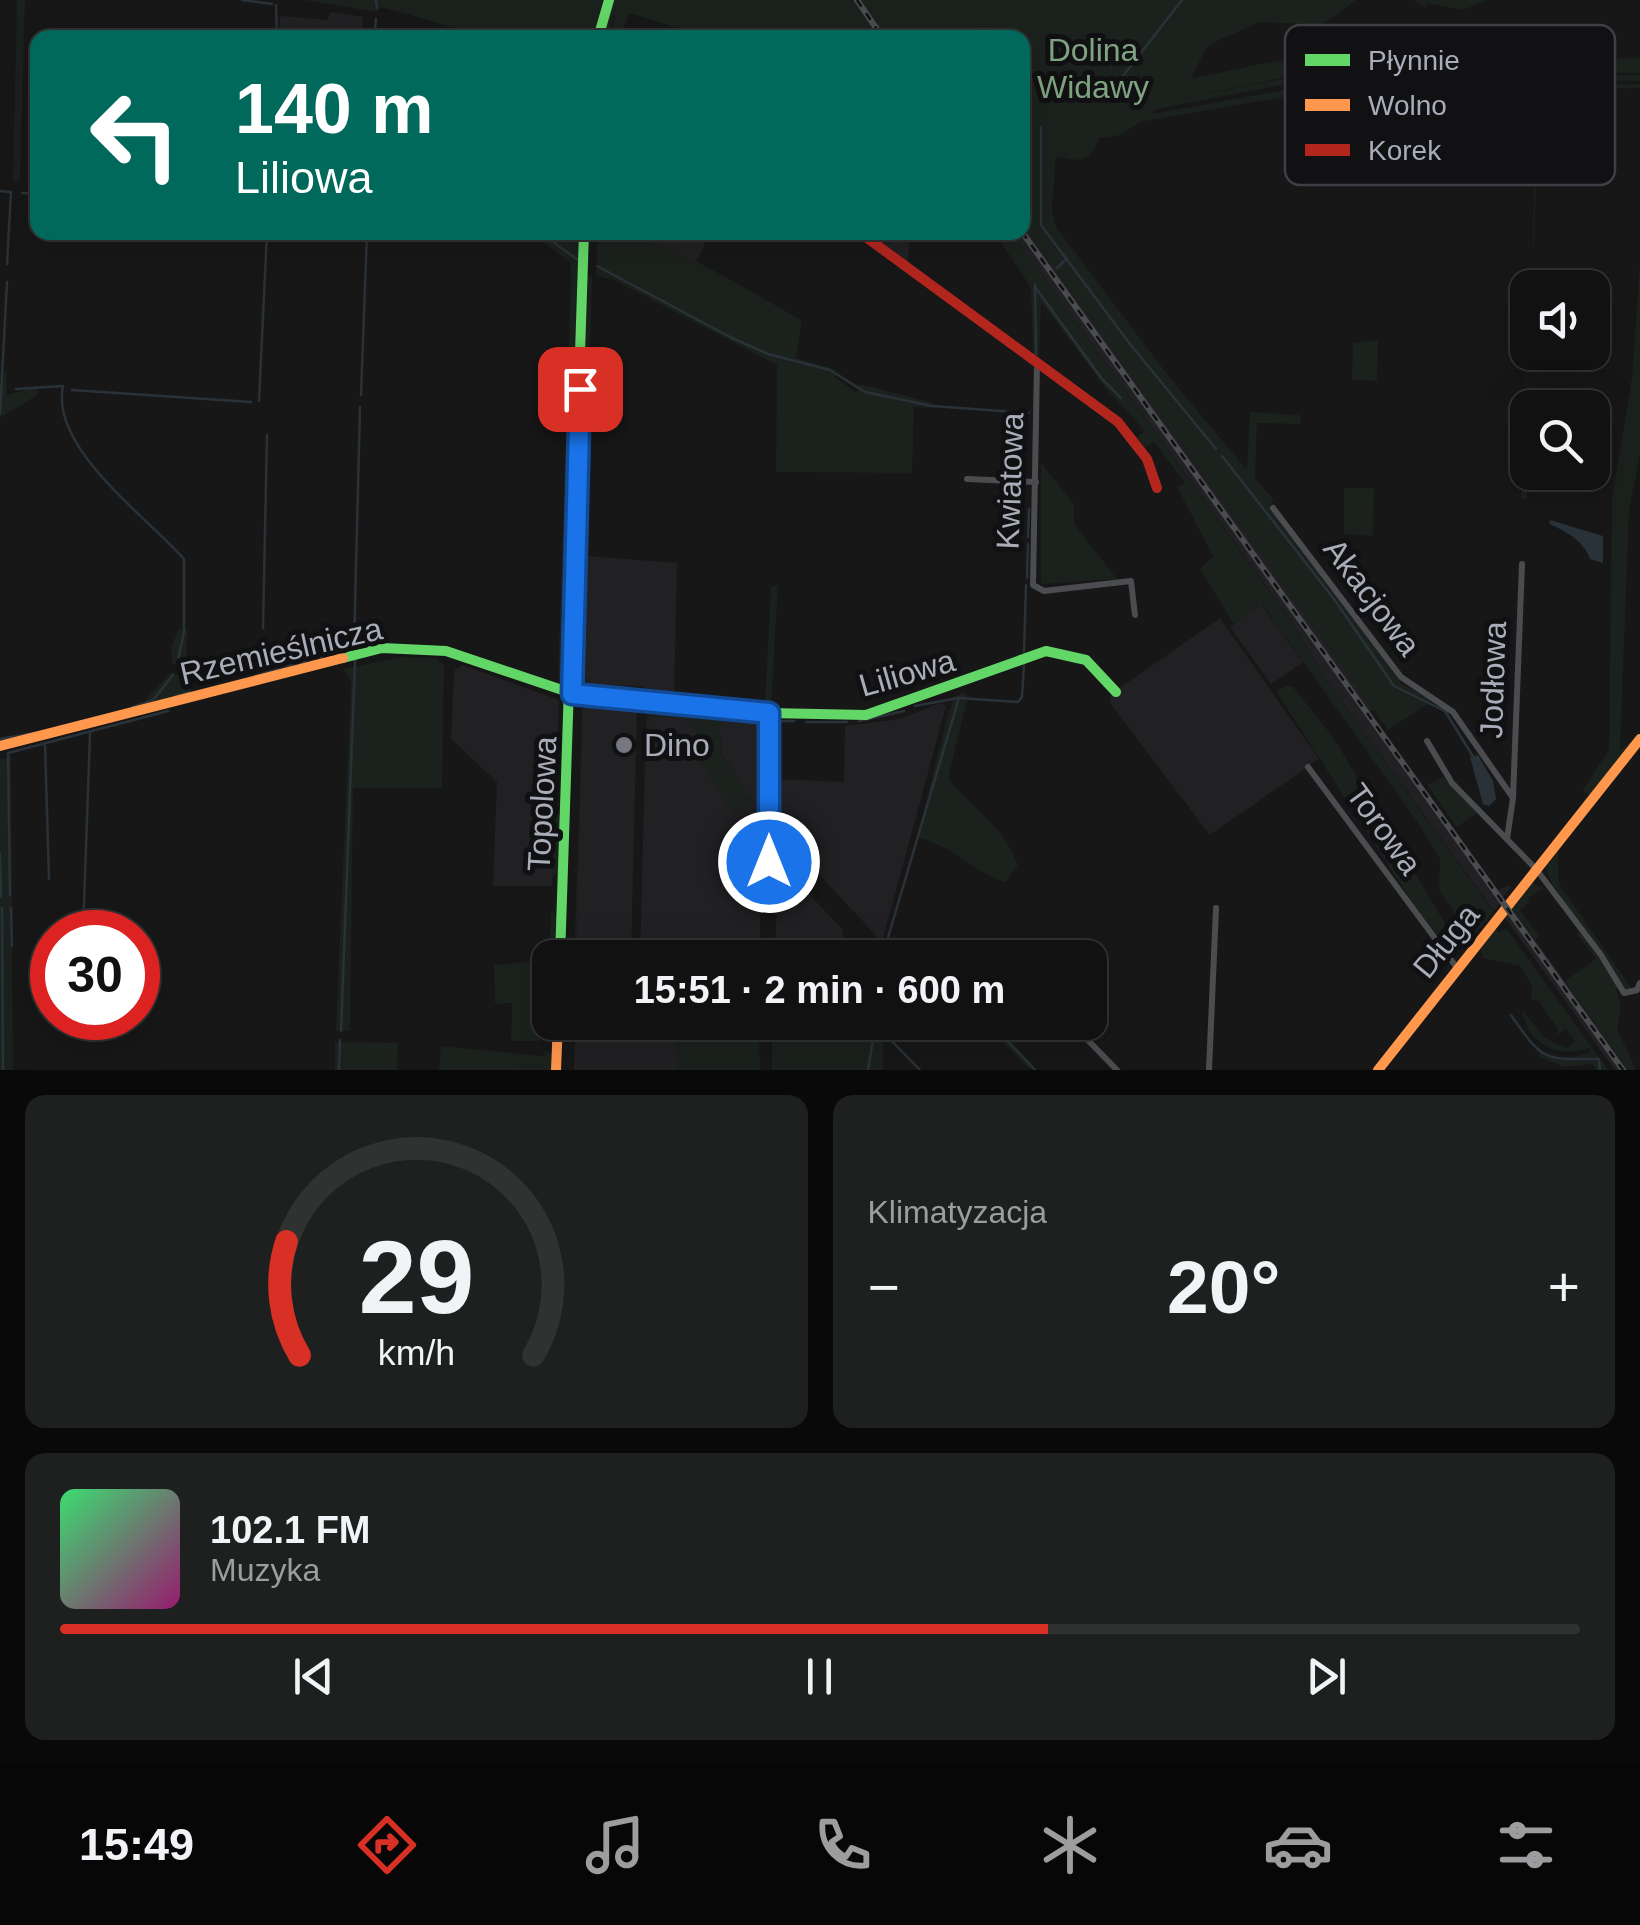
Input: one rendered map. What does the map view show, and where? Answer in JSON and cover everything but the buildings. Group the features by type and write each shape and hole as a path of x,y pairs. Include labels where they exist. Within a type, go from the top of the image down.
{"street":[{"path":"600,30 608,4"},
{"name":"Topolowa","path":"561,940 572,694 584,240"},
{"name":"Kwiatowa","path":"871,240 1128,432 1147,459 1157,488"},
{"name":"Kwiatowa","path":"1036,362 1035,590 1131,582 1135,614"},
{"path":"967,479 1036,482"},
{"name":"Akacjowa","path":"1273,508 1401,677 1453,712 1513,798"},
{"name":"Jodłowa","path":"1507,839 1513,798 1522,564"},
{"name":"Rzemieślnicza","path":"0,746 382,648 446,652 572,694"},
{"name":"Liliowa","path":"572,694 769,713 866,715 1046,651 1086,660 1116,692"},
{"path":"769,713 769,909"},
{"name":"Długa","path":"1378,1070 1640,740"},
{"path":"1426,741 1452,782 1536,869 1601,955 1624,994 1640,983"},
{"name":"Torowa","path":"1308,767 1456,968"},
{"path":"1209,1070 1216,908"},
{"path":"556,1070 557,1040"},
{"path":"1087,1040 1116,1070"}],"shaded area":[{"path":"330,12 363,17 363,30 279,30 280,16 328,20"},
{"path":"1030,235 1373,709 1369,713 1496,890 1512,885 1496,909 1493,910 1325,678 1292,622 1017,240 1030,240"},
{"path":"634,240 707,240 696,262"},
{"path":"878,240 910,240 908,264"},
{"path":"1550,520 1603,536 1603,563 1590,559 1578,541 1549,524"},
{"path":"588,556 677,563 674,698 639,686 592,685 584,674"},
{"path":"1261,604 1303,662 1271,684 1230,627"},
{"path":"1220,618 1319,759 1210,835 1110,703 1111,694"},
{"path":"462,665 559,700 552,886 493,886 497,782 451,739 454,671"},
{"path":"940,703 946,706 880,940 782,835 776,835 777,779 844,782 845,726 900,719"},
{"path":"582,709 637,709 631,940 576,940"},
{"path":"725,717 761,723 760,940 640,940 646,723 652,718 684,718 696,729 702,765 752,802 722,754 719,730"},
{"path":"1478,755 1493,781 1496,799 1489,806 1483,804 1470,757"},
{"path":"778,861 843,930 843,940 776,940"},
{"path":"1512,908 1627,1070 1615,1070 1505,918"},
{"path":"575,1040 678,1040 677,1070 574,1070"}],"green space":[{"path":"17,0 25,0 20,181 13,181"},
{"name":"Dolina Widawy","path":"303,0 1356,0 1322,25 1260,22 1207,47 1191,78 1285,60 1285,78 1165,102 1285,79 1285,84 1157,109 1152,114 1285,90 1285,97 1140,122 1121,135 1099,138 1083,159 1056,157 1052,210 1056,227 1170,378 1247,470 1250,412 1300,415 1301,424 1257,423 1255,478 1274,500 1269,506 1403,685 1434,700 1388,730 1030,235 1030,30 685,30 629,13 623,30 612,30 616,9 609,30 463,30 381,7 376,12"},
{"path":"1413,0 1488,0 1463,10 1427,3 1426,8"},
{"path":"1615,58 1640,58 1640,73 1615,73"},
{"path":"1615,75 1640,75 1640,81 1615,81"},
{"path":"1615,84 1640,84 1640,88 1615,89"},
{"path":"1534,185 1533,270 1532,270"},
{"path":"541,240 581,240 566,676 558,679 571,282 570,263"},
{"path":"598,240 642,240 676,252 802,320 796,358 836,370 835,377 857,393 859,384 934,403 934,408 914,407 912,473 776,472 777,365 614,280 596,276"},
{"path":"1000,240 1017,240 1292,623 1325,678 1492,910 1496,909 1476,933 1468,932 1439,890 1440,859 1416,820 1262,604 1234,624 1200,569 1213,556 1177,487 1185,483 1154,442 1144,448 1137,437 1145,431 1108,391 1041,302 1039,359 1033,355 1031,288"},
{"path":"1640,262 1640,454 1629,511 1620,749 1633,741 1590,795 1582,791 1609,750 1612,499 1632,377"},
{"path":"592,276 585,516 580,515 587,277"},
{"path":"1378,340 1377,381 1352,380 1353,343"},
{"path":"6,370 7,395 36,387 39,394 0,418 0,385"},
{"path":"1041,463 1074,504 1074,524 1117,579 1041,584"},
{"path":"1344,488 1374,488 1373,536 1344,534"},
{"path":"581,522 585,522 579,689"},
{"path":"778,585 771,709 643,698 633,686 664,697 765,702 771,587"},
{"path":"179,629 188,629 186,654 193,663 190,671 172,663 171,647"},
{"path":"400,657 436,658 444,665 442,788 353,788 350,1030 336,1031 351,681 343,669"},
{"path":"171,672 188,679 192,694 151,707 146,699"},
{"path":"584,674 592,685 626,686 610,696 582,692"},
{"path":"1293,687 1333,737 1458,945 1449,950 1414,905 1276,691"},
{"path":"962,692 967,695 966,705 948,779 997,829 1012,852 1018,865 1005,882 941,846 917,838 947,718 953,701"},
{"path":"583,703 576,940 575,940"},
{"path":"649,707 724,713 727,717 719,730 722,755 753,802 734,814 702,765 696,729 684,718 652,718 646,723"},
{"path":"11,757 13,1070 0,1070 0,759"},
{"path":"1443,777 1477,813 1457,827 1427,785"},
{"path":"554,814 562,815 559,872 552,878"},
{"path":"1558,851 1559,884 1632,989 1625,991 1551,882 1546,867"},
{"path":"1532,883 1544,888 1528,898 1530,902 1520,910 1539,936 1535,940 1512,908"},
{"path":"551,911 558,918 557,940 550,940"},
{"path":"1496,928 1499,933 1506,928 1608,1070 1597,1070 1592,1064 1564,1067 1538,1056 1543,1051 1565,1059 1591,1052 1588,1048 1555,1050 1530,1031 1522,1009 1545,1038 1566,1048 1575,1042 1566,1029 1556,1035 1558,1029 1539,1001 1531,1000 1532,986 1520,966 1483,958 1480,948"},
{"path":"1581,932 1615,981 1621,1009 1617,1028 1636,1070 1627,1070 1565,981 1596,959 1577,934"},
{"path":"532,962 532,1040 540,1041 511,1041 512,1003 495,1004 494,965"},
{"path":"678,1040 759,1040 760,1070 677,1070"},
{"path":"772,1040 884,1040 883,1070 772,1070"},
{"path":"1001,1040 1010,1040 1032,1064 1029,1069"},
{"path":"335,1042 398,1043 397,1070 335,1070"},
{"path":"441,1046 544,1056 545,1050 552,1055 553,1070 439,1070"}],"waterway":[{"path":"242,0 272,4"},
{"path":"376,0 377,8"},
{"path":"1045,86 1048,82 1119,81 1182,0"},
{"path":"276,5 277,30"},
{"path":"375,30 376,19"},
{"path":"1041,127 1041,225 1130,344 1216,449"},
{"path":"0,191 11,192 7,264"},
{"path":"22,193 30,194"},
{"path":"259,401 267,240"},
{"path":"361,395 367,240"},
{"path":"550,240 578,260"},
{"path":"1057,268 1067,258"},
{"path":"597,266 732,338 768,354 830,370 865,392 932,406 1029,413"},
{"path":"0,414 7,282"},
{"path":"1035,284 1036,354"},
{"path":"1035,287 1102,379 1121,398"},
{"path":"16,389 63,386 63,409 71,433 86,457 184,559 184,632 177,665"},
{"path":"72,390 251,402"},
{"path":"255,676 354,647 360,407"},
{"path":"263,628 267,435"},
{"path":"1222,456 1334,599 1394,686 1445,711 1474,758"},
{"path":"1028,537 1029,509"},
{"path":"1027,578 1028,544"},
{"path":"1024,652 1026,585"},
{"path":"341,1031 355,660"},
{"path":"887,940 959,698 1018,702 1022,697 1024,665"},
{"path":"133,707 153,700 173,675"},
{"path":"176,696 190,692"},
{"path":"915,706 958,698"},
{"path":"10,895 8,753 168,711"},
{"path":"859,721 904,711"},
{"path":"782,721 794,721"},
{"path":"806,722 847,722"},
{"path":"0,739 33,733"},
{"path":"84,910 90,734"},
{"path":"45,745 49,879"},
{"path":"0,854 1,897"},
{"path":"2,908 3,1070"},
{"path":"11,908 12,946"},
{"path":"1511,1015 1531,1042 1547,1055 1599,1059 1600,1070"},
{"path":"339,1070 340,1040"},
{"path":"868,1070 873,1040"},
{"path":"891,1040 920,1070"},
{"path":"1006,1040 1035,1070"}],"railway":[{"path":"857,0 878,30"},
{"path":"1028,240 1623,1070"}],"traffic: fast":[{"path":"600,30 609,0"},
{"path":"561,940 584,240"},
{"path":"343,658 382,648 446,651 580,696 769,713 866,715 1046,651 1086,660 1116,692"}],"traffic: slow":[{"path":"0,746 343,658"},
{"path":"1378,1070 1640,739"},
{"path":"556,1070 557,1040"}],"traffic: jam":[{"path":"870,240 1118,422 1147,459 1157,488"}],"place":[{"name":"Dino","path":"624,745"}],"route":[{"path":"580,389 572,694 618,702 769,713 769,862"}]}
